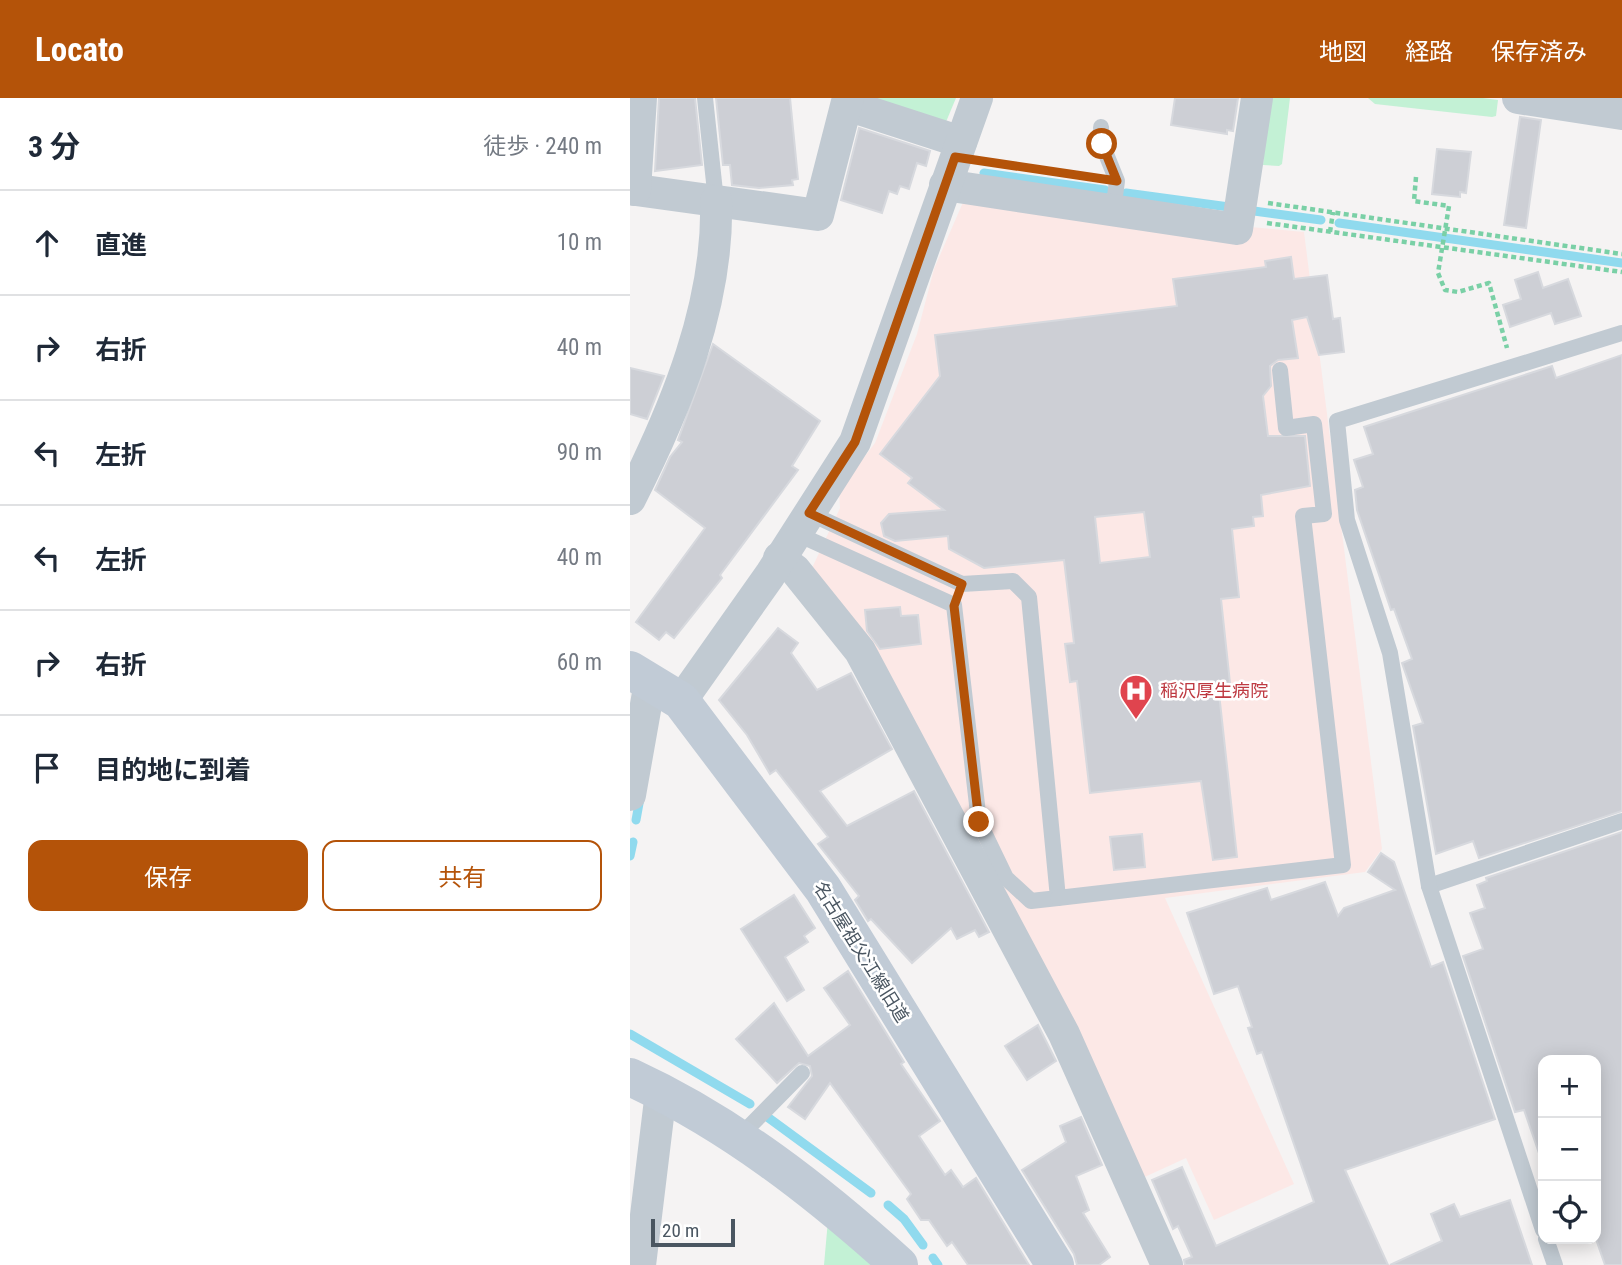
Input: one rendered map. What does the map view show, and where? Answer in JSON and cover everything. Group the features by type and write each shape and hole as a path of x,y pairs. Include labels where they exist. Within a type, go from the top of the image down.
{"street":[{"path":"641,98 633,190 818,215 847,102 961,142"},
{"path":"630,795 654,684 794,535 855,442 977,98"},
{"path":"945,185 1237,229 1257,98"},
{"path":"1518,98 1622,114"},
{"path":"630,499 690,356 714,258 716,201"},
{"path":"794,535 795,570 860,651 1064,1034 1167,1265"},
{"name":"名古屋祖父江線旧道","path":"654,684 823,889 1055,1265"},
{"path":"639,1265 645,1085 739,1137 857,1227 899,1265"}],"lane":[{"path":"705,98 716,201"},
{"path":"1101,127 1102,144 1117,181 1113,211"},
{"path":"1538,1215 1429,886 1390,653 1347,520 1336,421 1622,333"},
{"path":"962,584 954,606 979,822 1006,878 1031,901 1343,865 1303,516 1324,514 1314,424 1286,428 1280,370"},
{"path":"794,535 962,584 1013,581 1029,597 1058,898"},
{"path":"794,535 954,606"},
{"path":"1429,886 1622,821"},
{"path":"739,1137 802,1073"},
{"path":"1548,1244 1555,1265"}],"path":[{"path":"1416,177 1414,201 1449,206 1438,273 1445,290 1458,292 1489,283 1513,367"},
{"path":"1240,209 1333,212 1622,254"},
{"path":"1240,209 1330,232 1622,272"},
{"path":"1330,232 1333,212"}],"shaded area":[{"name":"稲沢厚生病院","path":"964,200 1304,232 1382,849 1365,872 1165,898 1294,1184 1214,1220 1186,1158 1136,1181 812,568 840,508 839,490 875,443 917,334 934,269"}],"green space":[{"path":"857,98 956,98 943,129"},
{"path":"1269,98 1290,98 1282,164 1279,166 1263,165"},
{"path":"1368,98 1498,100 1496,116 1492,117 1375,104"},
{"path":"828,1220 876,1265 824,1265"}],"building":[{"path":"659,98 695,98 702,165 655,171"},
{"path":"716,98 790,98 798,179 792,180 793,185 759,188 732,185 730,165 723,165"},
{"path":"1175,98 1238,98 1233,131 1227,130 1227,134 1171,125"},
{"path":"1520,117 1541,120 1526,228 1504,225"},
{"path":"859,128 930,151 926,166 917,163 909,189 900,186 897,194 889,191 882,213 841,200"},
{"path":"1437,149 1471,152 1466,193 1460,192 1460,197 1432,194"},
{"path":"1291,257 1294,279 1327,275 1333,319 1340,318 1344,352 1319,355 1307,317 1292,320 1298,358 1278,360 1270,366 1271,386 1263,396 1268,436 1305,436 1310,486 1261,495 1263,516 1253,517 1254,526 1232,529 1239,597 1221,599 1230,683 1218,684 1237,857 1213,860 1201,781 1090,793 1077,681 1070,682 1065,644 1074,643 1064,560 984,568 949,549 948,536 895,541 884,536 881,523 889,514 944,510 908,483 912,478 880,454 940,376 935,335 1177,306 1173,279 1266,267 1265,261","holes":["1144,512 1150,557 1100,563 1095,517"]},
{"path":"1538,272 1543,288 1568,279 1581,316 1555,324 1551,313 1510,327 1503,305 1521,299 1515,280"},
{"path":"713,344 820,421 792,466 798,470 720,575 722,578 674,638 666,632 659,640 636,622 705,528 655,490 670,457 682,442 678,440"},
{"path":"1622,355 1622,811 1479,858 1473,841 1436,854 1413,726 1423,723 1402,663 1412,659 1394,609 1391,610 1357,510 1355,490 1363,487 1354,460 1373,454 1364,427 1552,366 1556,378"},
{"path":"630,368 664,376 647,419 630,414"},
{"path":"900,607 901,616 918,615 921,644 880,649 867,631 865,610"},
{"path":"778,628 798,643 791,653 817,690 851,673 892,749 820,791 847,826 914,791 989,932 979,937 975,930 957,939 951,928 912,963 871,919 868,921 855,900 859,896 818,844 828,837 776,770 770,774 747,735 719,700"},
{"path":"1622,832 1622,1265 1605,1265 1598,1244 1601,1244 1601,1055 1538,1055 1538,1150 1524,1110 1515,1112 1463,956 1483,949 1470,913 1485,908 1477,885 1487,881 1486,878"},
{"path":"1142,834 1145,867 1114,870 1110,837"},
{"path":"1381,853 1394,862 1431,967 1443,962 1495,1119 1345,1170 1388,1265 1185,1265 1184,1260 1192,1257 1178,1226 1173,1229 1152,1180 1182,1167 1216,1246 1314,1202 1262,1052 1257,1054 1248,1028 1252,1027 1238,986 1214,994 1187,913 1267,888 1271,900 1325,882 1338,916 1344,908 1395,890 1368,872"},
{"path":"794,895 815,928 804,936 808,942 785,957 804,990 787,1001 741,929"},
{"path":"848,971 904,1062 901,1064 940,1121 919,1136 945,1175 951,1170 963,1187 976,1178 1029,1265 968,1265 952,1242 947,1246 929,1220 921,1220 907,1199 911,1194 830,1083 805,1119 788,1107 812,1076 810,1066 799,1063 777,1083 736,1039 774,1003 808,1056 850,1025 824,988"},
{"path":"1038,1025 1056,1061 1027,1080 1005,1046"},
{"path":"1081,1117 1102,1165 1076,1176 1089,1210 1083,1213 1110,1257 1099,1265 1077,1265 1074,1254 1022,1170 1066,1142 1060,1126"},
{"path":"1510,1200 1532,1265 1390,1265 1442,1241 1431,1214 1454,1204 1460,1217"}],"waterway":[{"path":"984,173 1105,190"},
{"path":"1126,193 1229,207"},
{"path":"1254,211 1321,220"},
{"path":"1339,223 1622,263"},
{"path":"636,820 640,798"},
{"path":"630,856 633,842"},
{"path":"630,1034 750,1104"},
{"path":"766,1116 871,1193"},
{"path":"888,1205 904,1219 923,1245"},
{"path":"933,1258 938,1265"}],"place":[{"name":"稲沢厚生病院","path":"1136,721"}],"route":[{"path":"979,822 954,606 962,584 809,513 855,442 955,157 1117,181 1102,144"}]}
